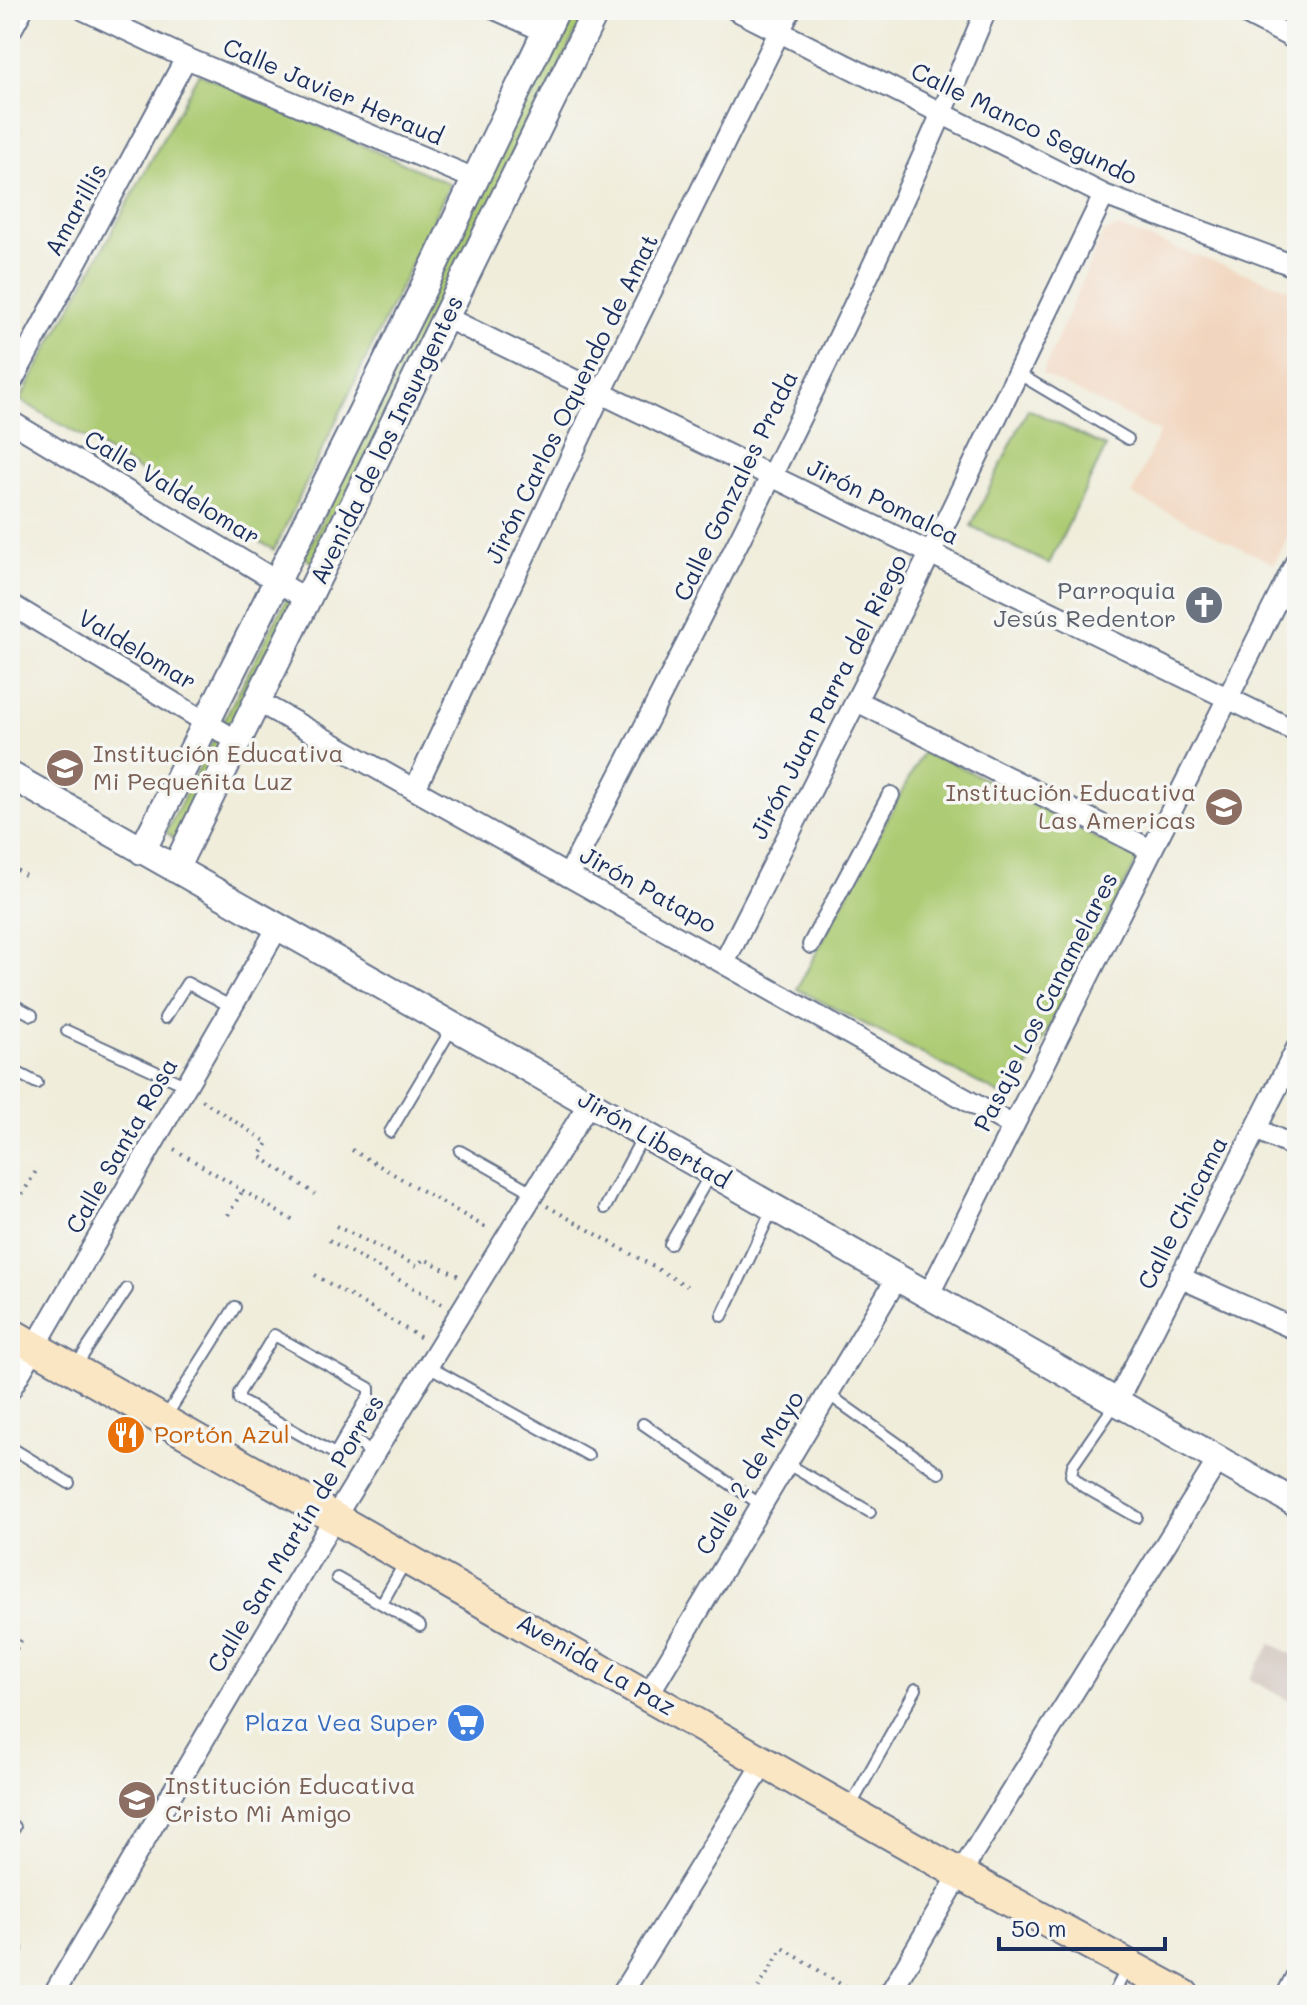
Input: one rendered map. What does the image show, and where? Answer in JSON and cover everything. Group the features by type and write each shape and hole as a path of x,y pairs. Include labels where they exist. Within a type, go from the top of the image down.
{"main road":[{"name":"Avenida La Paz","path":"10,1333 766,1760 960,1874 1184,1995"}],"street":[{"path":"10,32 22,10"},
{"name":"Calle Javier Heraud","path":"84,10 186,58 475,179"},
{"path":"497,10 551,21"},
{"name":"Avenida de los Insurgentes","path":"175,869 596,10"},
{"name":"Calle Manco Segundo","path":"736,10 1104,195 1297,267"},
{"name":"Jirón Carlos Oquendo de Amat","path":"415,789 601,393 790,10"},
{"name":"Calle Gonzales Prada","path":"568,876 772,477 941,114 986,10"},
{"path":"1239,10 1297,40"},
{"name":"Avenida de los Insurgentes","path":"142,851 551,21"},
{"name":"Amarillis","path":"10,385 186,58"},
{"name":"Jirón Juan Parra del Riego","path":"724,963 930,554 1104,195"},
{"name":"Jirón Pomalca","path":"447,318 1297,732"},
{"name":"Calle Valdelomar","path":"10,421 308,600"},
{"name":"Pasaje Los Canamelares","path":"928,1296 1297,560"},
{"name":"Valdelomar","path":"10,604 237,741"},
{"name":"Jirón Patapo","path":"257,701 1013,1126"},
{"path":"857,701 1151,850"},
{"name":"Jirón Libertad","path":"10,775 1297,1504"},
{"path":"811,945 891,795"},
{"name":"Calle Santa Rosa","path":"10,1390 278,927"},
{"name":"Calle Chicama","path":"1116,1403 1297,1048"},
{"name":"Calle San Martín de Porres","path":"53,1995 335,1517 589,1103"},
{"path":"1256,1129 1297,1148"},
{"path":"1179,1277 1297,1330"},
{"name":"Calle 2 de Mayo","path":"648,1695 897,1278"},
{"path":"890,1995 960,1874 1218,1460"},
{"path":"621,1995 766,1760"},
{"path":"1287,1995 1297,1975"}],"lane":[{"path":"1019,374 1128,439"},
{"path":"165,1018 187,983 232,1007"},
{"path":"10,1003 32,1015"},
{"path":"390,1132 453,1026"},
{"path":"67,1031 186,1088"},
{"path":"10,1069 37,1083"},
{"path":"605,1208 644,1135"},
{"path":"460,1151 532,1195"},
{"path":"670,1244 711,1173"},
{"path":"722,1316 773,1208"},
{"path":"74,1369 127,1289"},
{"path":"164,1420 235,1307"},
{"path":"276,1335 369,1388 369,1394 348,1432 334,1454 239,1400 239,1393 269,1337 276,1335"},
{"path":"428,1366 588,1455"},
{"path":"828,1394 939,1473"},
{"path":"1116,1403 1073,1465 1071,1475 1084,1487 1137,1517"},
{"path":"643,1424 761,1505"},
{"path":"348,1432 373,1456"},
{"path":"10,1447 69,1483"},
{"path":"786,1463 870,1512"},
{"path":"382,1603 408,1557"},
{"path":"337,1578 420,1626"},
{"path":"849,1809 916,1689"},
{"path":"10,1962 17,1949"},
{"path":"1113,1995 1129,1965"}],"path":[{"path":"10,866 25,875"},
{"path":"186,1088 268,1143 260,1156 315,1194"},
{"path":"156,1139 295,1222"},
{"path":"352,1150 506,1239"},
{"path":"10,1215 36,1171"},
{"path":"228,1215 243,1190"},
{"path":"532,1195 687,1286"},
{"path":"336,1226 417,1266 424,1259 478,1285"},
{"path":"329,1240 460,1314"},
{"path":"315,1275 439,1348"},
{"path":"10,1649 15,1651 21,1640"},
{"path":"754,1995 783,1948 858,1995"}],"shaded area":[{"path":"1118,227 1297,292 1297,521 1274,564 1132,495 1159,432 1042,374 1103,233"},
{"path":"1272,1643 1297,1657 1297,1705 1249,1679"}],"green space":[{"path":"559,10 587,10 318,565 304,558 451,250"},
{"path":"199,73 450,184 274,550 20,400"},
{"path":"1028,409 1106,447 1049,564 971,526"},
{"path":"289,594 298,602 177,841 166,832"},
{"path":"925,748 1138,860 1011,1100 797,989"}],"place":[{"name":"Parroquia Jesús Redentor","path":"1204,605"},
{"name":"Institución Educativa Mi Pequeñita Luz","path":"65,768"},
{"name":"Institución Educativa Las Americas","path":"1224,807"},
{"name":"Portón Azul","path":"126,1435"},
{"name":"Plaza Vea Super","path":"466,1723"},
{"name":"Institución Educativa Cristo Mi Amigo","path":"137,1800"}]}
